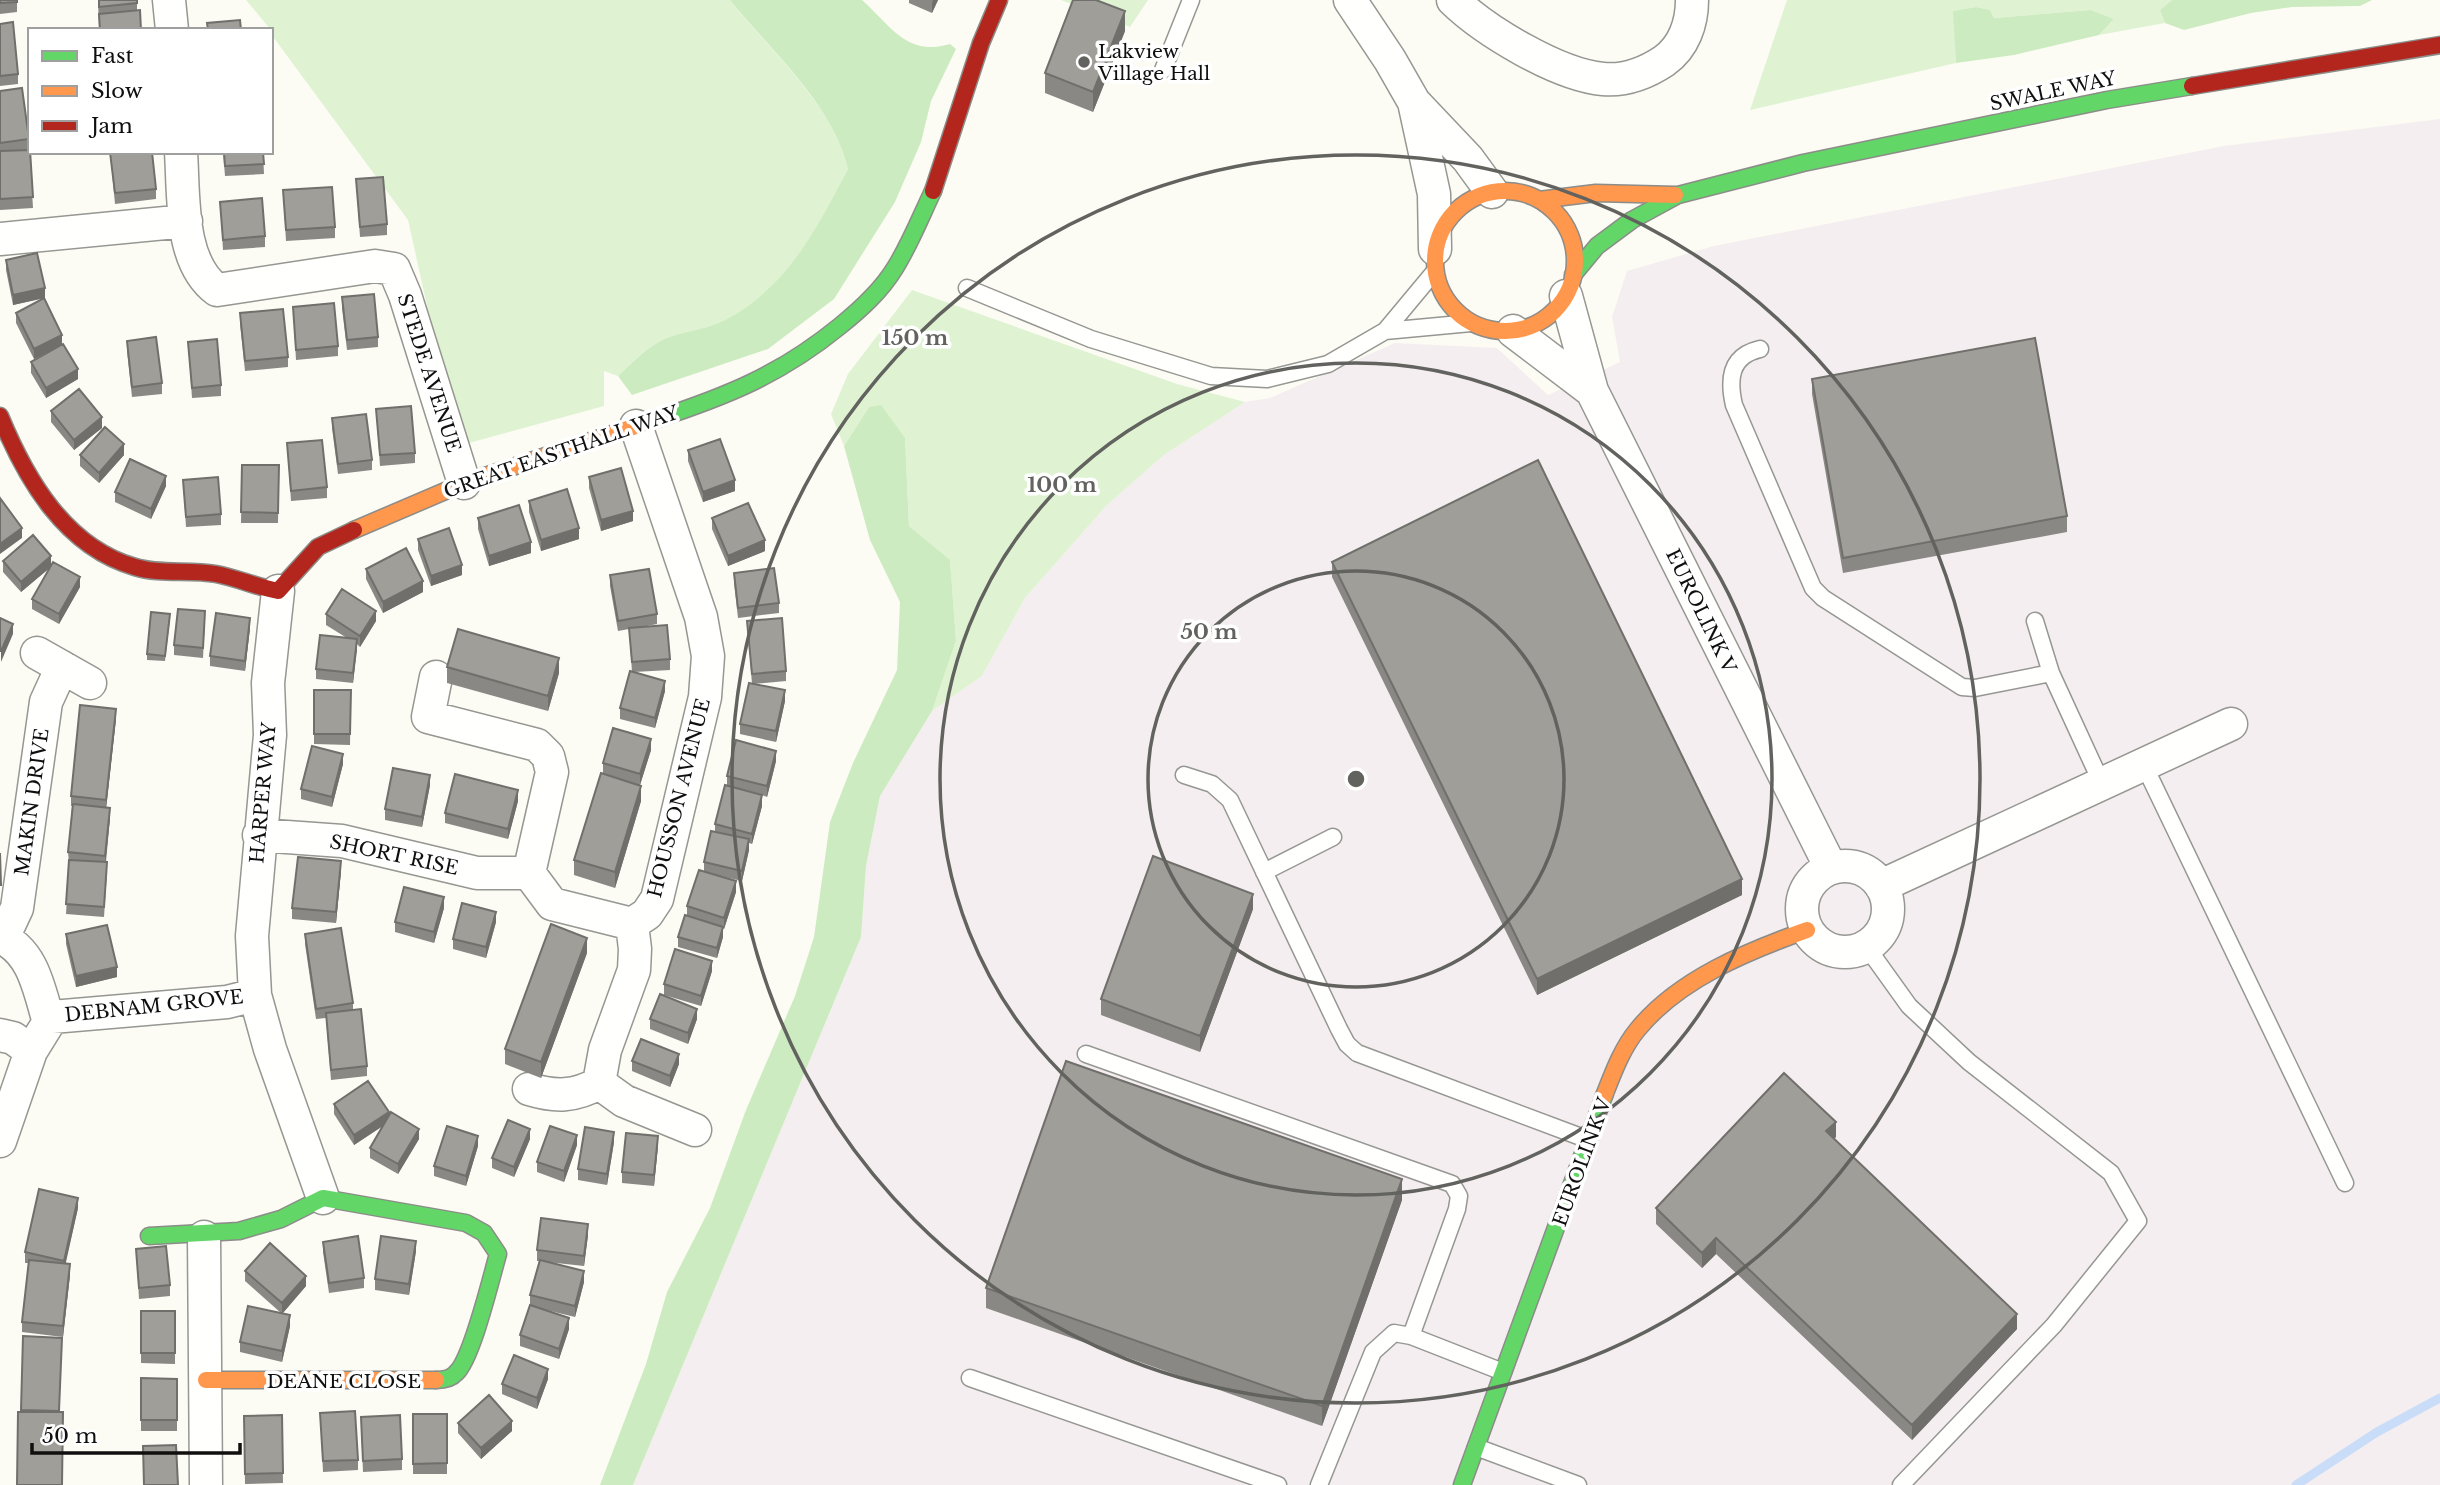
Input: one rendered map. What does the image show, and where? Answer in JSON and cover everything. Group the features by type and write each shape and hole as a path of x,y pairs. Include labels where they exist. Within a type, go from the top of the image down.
{"street":[{"path":"169,0 172,28"},
{"name":"GREAT EASTHALL WAY","path":"278,591 318,547 464,483 716,400 765,378 802,357 867,304 895,270 937,182 981,43 999,0"},
{"path":"1350,0 1391,60 1414,102 1468,159 1492,192"},
{"path":"1453,0 1496,35 1560,65 1602,79 1637,75 1670,57 1688,27 1692,0"},
{"name":"SWALE WAY","path":"1569,286 1597,246 1632,220 1678,195 1803,163 2107,100 2440,45"},
{"path":"1414,102 1434,194 1435,260 1441,292 1454,310 1471,323 1491,330 1513,331 1543,319 1569,286 1574,253 1568,232 1556,214 1539,200 1524,194 1492,192 1471,199 1454,212 1442,229 1435,260"},
{"name":"STEDE AVENUE","path":"181,154 186,221 195,260 203,280 218,290 231,291 375,266 394,269 464,483"},
{"name":"SWALE WAY","path":"1539,200 1596,193 1678,195"},
{"path":"0,239 186,221"},
{"name":"EUROLINK V","path":"1569,286 1592,391 1832,868"},
{"name":"EUROLINK V","path":"1513,331 1592,391"},
{"path":"0,416 18,453 58,518 86,545 110,559 139,568 218,574 253,587 278,591"},
{"name":"HOUSSON AVENUE","path":"632,924 647,915 657,900 705,697 708,656 701,617 635,426"},
{"name":"HARPER WAY","path":"255,995 252,936 270,735 268,683 278,591"},
{"name":"MAKIN DRIVE","path":"48,1019 33,971 19,950 2,937 17,908 50,660 90,683"},
{"path":"436,677 428,717 537,745 548,756 552,772 529,873 552,904 632,924 634,970 605,1050 599,1083 585,1091 552,1096 529,1089"},
{"path":"1881,886 2231,724"},
{"name":"SHORT RISE","path":"259,835 342,841 477,873 529,873"},
{"path":"1846,866 1860,869 1872,876 1881,886 1888,913 1877,937 1866,946 1840,952 1827,948 1807,930 1802,915 1808,887 1818,875 1832,868 1846,866"},
{"name":"EUROLINK V","path":"1462,1485 1589,1140 1635,1032 1660,1005 1763,947 1807,930"},
{"path":"149,1236 204,1237 243,1232 301,1212 323,1198 270,1049 255,995"},
{"name":"DEBNAM GROVE","path":"0,1141 31,1051 48,1019 227,1002 255,995"},
{"path":"0,1035 13,1038 31,1051"},
{"path":"599,1083 624,1101 695,1130"},
{"name":"DEANE CLOSE","path":"206,1380 427,1382 444,1380 457,1373 468,1351 498,1254 489,1238 478,1227 454,1220 323,1198"},
{"path":"204,1237 206,1485"}],"lane":[{"path":"1163,70 1191,0"},
{"path":"1385,331 1435,260"},
{"path":"967,288 1091,339 1211,376 1267,379 1328,364 1385,331 1471,323"},
{"path":"1760,349 1749,351 1732,370 1732,397 1742,429 1813,588 1822,598 1962,687 1975,688 2051,673"},
{"path":"2035,621 2051,673 2102,784"},
{"path":"2144,765 2345,1183"},
{"path":"1184,775 1224,792 1347,1044 1357,1053 1589,1140"},
{"path":"1264,872 1332,837"},
{"path":"1866,946 1909,1006 1969,1062 2111,1172 2138,1221 2053,1325 1901,1485"},
{"path":"1087,1054 1452,1184 1459,1196 1457,1209 1411,1336"},
{"path":"1319,1485 1373,1352 1394,1333 1411,1336 1503,1372"},
{"path":"970,1378 1278,1485"},
{"path":"1476,1447 1578,1485"}],"shaded area":[{"path":"2440,119 2440,1485 633,1485 861,937 866,866 880,796 932,711 982,676 1025,598 1107,505 1164,455 1245,402 1270,398 1395,343 1497,348 1548,395 1620,362 1612,317 1627,271 1714,246 2224,146"}],"green space":[{"path":"246,0 730,0 814,100 829,122 848,169 812,234 784,274 747,306 718,323 664,339 645,351 618,376 604,371 604,406 458,446 408,220 273,37 273,28 269,28"},
{"path":"730,0 862,0 891,29 911,43 935,47 950,44 956,49 931,101 921,142 895,202 834,299 768,349 632,395 618,376 645,351 664,339 725,320 766,291 783,274 812,234 848,169 829,122 814,100"},
{"path":"1061,0 1148,0 1130,27"},
{"path":"1787,0 2172,0 2160,10 2165,23 2099,35 2114,19 2091,10 1994,18 1990,10 1976,7 1954,11 1956,63 1750,110"},
{"path":"2172,0 2372,0 2360,6 2292,7 2251,13 2184,30 2165,23 2160,10"},
{"path":"1976,7 1990,10 1994,18 2091,10 2114,19 2099,35 2014,55 1956,63 1953,11"},
{"path":"912,290 1177,384 1245,402 1164,455 1107,505 1025,598 982,676 932,711 956,641 950,561 909,526 905,438 869,407 844,446 831,414 848,374"},
{"path":"881,405 905,438 909,526 950,560 956,641 932,711 880,796 866,866 861,937 633,1485 600,1485 646,1364 667,1292 710,1208 746,1110 795,996 814,937 830,822 853,763 897,670 900,602 870,540 844,446 869,407"}],"building":[{"path":"0,0 17,0 17,2 0,3"},
{"path":"99,0 137,0 137,3 99,7"},
{"name":"Lakview Village Hall","path":"1073,0 1096,0 1125,11 1093,92 1045,73"},
{"path":"140,10 141,28 100,28 99,14"},
{"path":"240,20 241,28 208,28 207,23"},
{"path":"13,22 18,74 0,76 0,24"},
{"path":"22,88 28,139 0,143 0,91"},
{"path":"28,150 33,197 0,199 0,151"},
{"path":"110,154 152,154 156,189 115,193"},
{"path":"224,154 263,154 264,164 225,166"},
{"path":"383,177 387,224 360,227 356,179"},
{"path":"332,187 335,227 286,230 283,190"},
{"path":"262,198 265,236 223,240 220,202"},
{"path":"37,253 45,288 13,295 6,260"},
{"path":"374,294 378,337 347,340 342,297"},
{"path":"44,298 62,335 34,349 16,313"},
{"path":"334,303 338,346 296,350 293,307"},
{"path":"283,309 288,357 245,361 240,313"},
{"path":"156,337 162,383 132,387 127,341"},
{"path":"2035,338 2067,516 1843,558 1812,379"},
{"path":"217,339 221,385 192,388 188,342"},
{"path":"63,344 78,369 46,388 31,362"},
{"path":"79,389 102,417 74,440 51,411"},
{"path":"411,406 415,453 380,455 376,409"},
{"path":"366,414 372,460 338,464 332,418"},
{"path":"105,427 124,444 99,473 80,455"},
{"path":"720,439 735,480 703,492 688,450"},
{"path":"322,440 327,487 291,491 287,443"},
{"path":"130,459 166,476 151,509 115,492"},
{"path":"1538,460 1742,879 1537,979 1332,562"},
{"path":"242,465 279,465 278,513 241,512"},
{"path":"621,468 633,511 601,520 589,477"},
{"path":"218,477 221,514 186,517 183,480"},
{"path":"567,489 579,528 541,540 529,501"},
{"path":"0,498 22,528 0,544"},
{"path":"748,503 765,540 728,556 712,518"},
{"path":"519,505 531,542 489,556 478,518"},
{"path":"449,528 462,565 431,576 418,539"},
{"path":"33,535 51,556 21,582 3,561"},
{"path":"406,548 423,581 383,602 366,569"},
{"path":"53,562 80,577 59,614 32,599"},
{"path":"774,568 779,603 738,608 734,573"},
{"path":"649,569 657,614 618,621 610,575"},
{"path":"342,589 376,611 360,636 326,614"},
{"path":"178,609 205,611 203,648 174,645"},
{"path":"151,612 170,614 165,656 147,654"},
{"path":"216,613 250,618 245,661 210,656"},
{"path":"0,618 13,624 1,651 0,651"},
{"path":"782,618 786,671 752,674 747,621"},
{"path":"667,625 670,659 632,662 629,628"},
{"path":"458,629 559,658 548,696 447,667"},
{"path":"320,635 357,639 353,673 316,669"},
{"path":"630,671 665,681 655,718 620,708"},
{"path":"749,683 785,690 776,731 740,724"},
{"path":"314,690 351,690 350,734 314,734"},
{"path":"80,705 116,709 106,800 71,796"},
{"path":"613,728 651,739 640,774 603,763"},
{"path":"736,740 776,751 767,786 727,776"},
{"path":"312,746 343,754 332,797 301,789"},
{"path":"393,768 430,775 422,817 385,809"},
{"path":"601,773 641,786 615,872 574,860"},
{"path":"455,774 518,790 508,829 445,813"},
{"path":"725,785 762,795 752,834 715,824"},
{"path":"73,804 110,808 105,856 68,852"},
{"path":"711,831 749,839 742,871 704,862"},
{"path":"1153,856 1253,894 1200,1036 1101,999"},
{"path":"298,857 341,861 336,912 292,908"},
{"path":"69,860 107,862 104,907 66,904"},
{"path":"699,870 736,881 724,918 687,906"},
{"path":"404,887 444,897 434,932 395,922"},
{"path":"462,903 496,912 486,947 453,939"},
{"path":"685,915 723,927 717,948 678,937"},
{"path":"551,924 587,938 541,1062 505,1049"},
{"path":"107,925 117,967 76,976 66,934"},
{"path":"341,928 353,1003 316,1009 305,934"},
{"path":"675,949 712,961 701,996 664,984"},
{"path":"660,994 697,1009 688,1033 650,1019"},
{"path":"361,1009 367,1066 331,1070 326,1013"},
{"path":"641,1039 679,1054 670,1076 632,1061"},
{"path":"1066,1061 1402,1179 1322,1406 986,1288"},
{"path":"1784,1073 1836,1122 1826,1131 2017,1314 1912,1425 1716,1238 1702,1253 1656,1208"},
{"path":"368,1081 389,1112 354,1135 334,1104"},
{"path":"391,1112 419,1129 398,1164 370,1148"},
{"path":"508,1120 530,1129 514,1167 492,1158"},
{"path":"447,1126 478,1136 466,1176 434,1166"},
{"path":"550,1126 577,1135 564,1171 537,1162"},
{"path":"585,1127 614,1132 607,1174 578,1169"},
{"path":"626,1133 658,1136 654,1175 622,1172"},
{"path":"39,1189 78,1198 64,1261 25,1252"},
{"path":"541,1218 588,1224 584,1256 537,1250"},
{"path":"358,1236 364,1278 329,1283 323,1242"},
{"path":"381,1236 416,1241 409,1284 375,1279"},
{"path":"270,1243 306,1276 282,1303 245,1271"},
{"path":"166,1246 170,1285 139,1288 136,1249"},
{"path":"29,1260 70,1264 63,1326 22,1322"},
{"path":"540,1260 584,1271 575,1306 530,1295"},
{"path":"530,1305 569,1318 559,1349 520,1335"},
{"path":"248,1306 290,1315 282,1351 240,1342"},
{"path":"141,1311 175,1311 175,1353 141,1353"},
{"path":"23,1336 62,1338 59,1411 21,1410"},
{"path":"514,1355 548,1369 537,1398 502,1384"},
{"path":"141,1378 177,1379 177,1420 141,1420"},
{"path":"489,1395 512,1421 481,1448 458,1423"},
{"path":"355,1411 358,1460 323,1461 320,1413"},
{"path":"18,1412 63,1412 62,1485 17,1485"},
{"path":"413,1414 447,1414 447,1463 413,1464"},
{"path":"282,1415 283,1473 245,1474 244,1416"},
{"path":"400,1415 402,1459 363,1461 361,1417"},
{"path":"176,1445 178,1485 144,1485 143,1446"}],"waterway":[{"path":"2296,1485 2377,1432 2440,1398"}],"traffic: fast":[{"path":"1573,275 1597,246 1632,220 1678,195 1803,163 2107,100 2192,86"},
{"path":"654,420 729,393 774,371 840,326 870,299 889,276 906,249 933,191"},
{"path":"1462,1485 1604,1096"},
{"path":"149,1236 239,1231 281,1219 323,1198 466,1223 484,1233 498,1254 486,1299 462,1365 452,1377 436,1380"}],"traffic: slow":[{"path":"1505,191 1532,197 1554,212 1569,234 1575,261 1569,288 1554,310 1532,325 1505,331 1478,325 1456,310 1441,288 1435,261 1441,234 1456,212 1478,197 1505,191"},
{"path":"1539,200 1596,193 1675,195"},
{"path":"354,530 464,483 654,420"},
{"path":"1604,1096 1618,1061 1632,1036 1673,995 1738,957 1807,930"},
{"path":"206,1380 436,1380"}],"traffic: jam":[{"path":"933,191 981,43 999,0"},
{"path":"2192,86 2440,45"},
{"path":"0,416 22,463 51,508 88,544 135,567 155,571 216,574 278,591 318,547 354,530"}],"place":[{"name":"Lakview Village Hall","path":"1084,62"}]}
